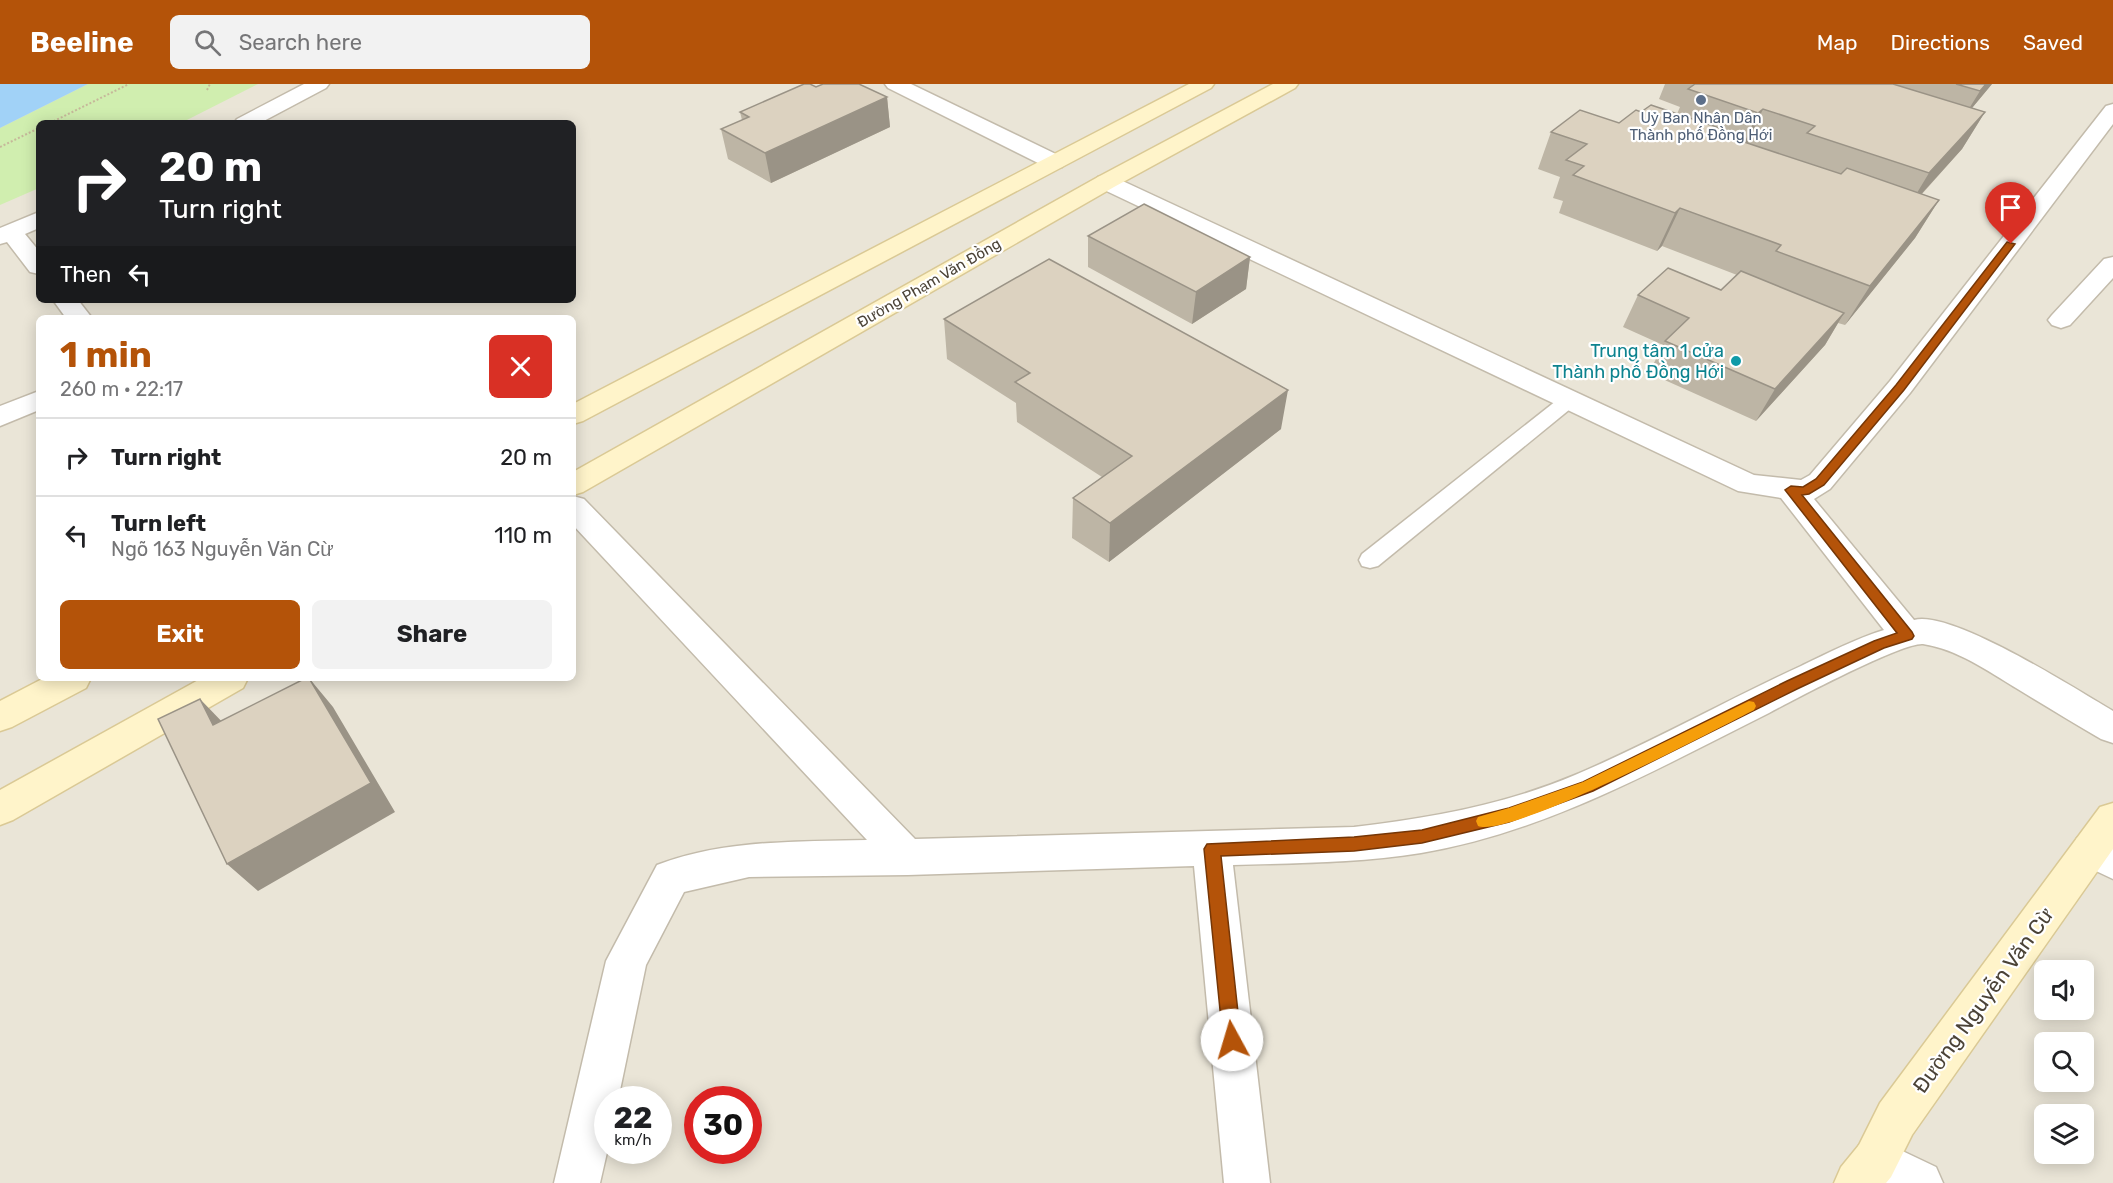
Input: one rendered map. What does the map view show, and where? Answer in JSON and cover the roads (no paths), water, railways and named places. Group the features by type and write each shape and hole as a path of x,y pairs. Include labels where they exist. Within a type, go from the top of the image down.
{"main road":[{"path":"576,413 1204,84"},
{"name":"Đường Phạm Văn Đồng","path":"576,483 1106,182 1288,84"},
{"path":"1054,162 1106,182"},
{"path":"0,717 68,681"},
{"path":"0,809 226,681"},
{"name":"Đường Nguyễn Văn Cừ","path":"1866,1172 1896,1119 2106,844"}],"street":[{"path":"250,120 319,84"},
{"path":"896,84 1054,162"},
{"path":"1106,182 1206,227 1568,401 1748,484 1805,491 1820,482 1900,387 2113,110"},
{"path":"36,220 5,235 36,264"},
{"path":"2061,320 2113,264"},
{"path":"67,303 77,315"},
{"path":"0,417 36,401"},
{"path":"1791,490 1907,636"},
{"path":"576,509 908,858"},
{"path":"577,1183 626,962 671,877 749,860 908,858 1354,844 1422,836 1509,815 1588,786 1879,644 1920,631 1952,639 1989,655 2113,729"},
{"path":"1212,849 1247,1183"},
{"path":"1866,1172 1920,1183"}],"lane":[{"path":"1370,560 1568,401"}],"water":[{"path":"0,84 88,84 0,128"}],"place":[{"name":"Uỷ Ban Nhân Dân Thành phố Đồng Hới","path":"1701,100"},
{"name":"Trung tâm 1 cửa Thành phố Đồng Hới","path":"1736,361"}]}
